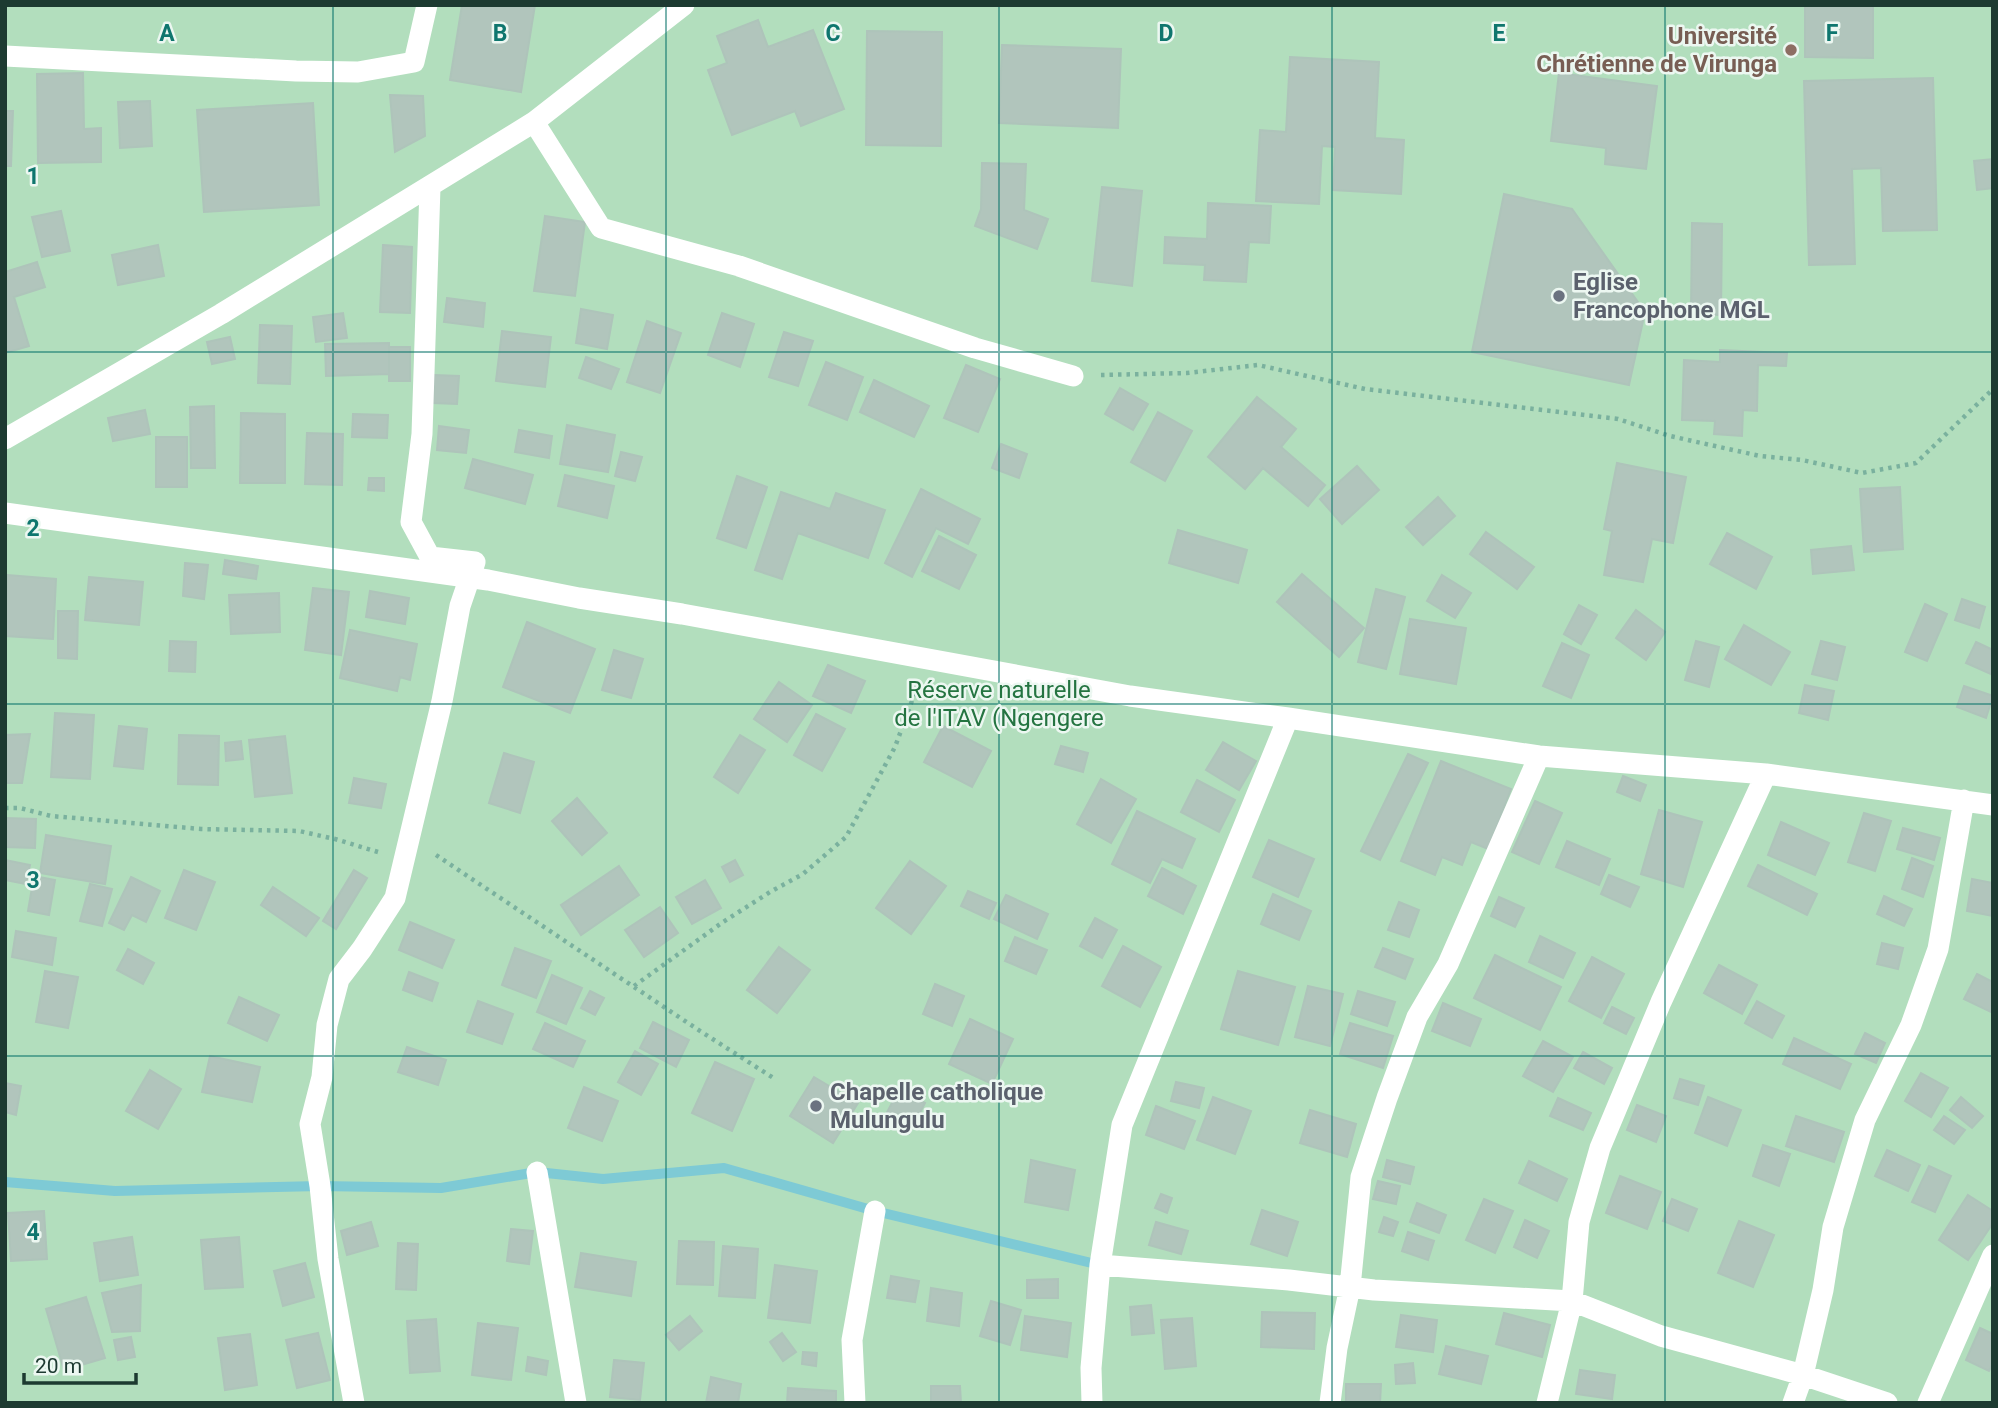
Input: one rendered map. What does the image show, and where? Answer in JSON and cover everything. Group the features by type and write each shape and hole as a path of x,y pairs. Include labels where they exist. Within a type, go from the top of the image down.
{"street":[{"path":"5,56 358,72 414,62 427,5"},
{"path":"5,439 221,314 534,122 684,5"},
{"path":"534,122 601,228 739,265 975,348 1073,376"},
{"path":"354,1403 328,1259 310,1124 322,1077 327,1025 339,979 395,898 442,701 460,606 475,562 430,557 411,522 422,434 430,187"},
{"path":"5,513 470,578 1130,696 1539,756 1766,774 1993,805"},
{"path":"1092,1403 1091,1368 1100,1265 1122,1125 1288,718"},
{"path":"1330,1403 1337,1348 1350,1287 1361,1177 1417,1017 1448,964 1539,756"},
{"path":"1547,1403 1572,1301 1579,1223 1600,1148 1661,1002 1766,774"},
{"path":"1793,1403 1803,1375 1823,1290 1833,1227 1865,1120 1911,1025 1938,949 1964,800"},
{"path":"537,1172 576,1403"},
{"path":"855,1403 852,1340 875,1211"},
{"path":"1928,1403 1993,1255"},
{"path":"1100,1265 1289,1280 1387,1291 1572,1301 1661,1336 1803,1375 1886,1403"}],"path":[{"path":"1073,376 1187,373 1258,365 1365,389 1618,419 1670,436 1760,456 1802,460 1862,473 1916,463 1993,389"},
{"path":"634,986 723,922 803,874 846,837 895,747 928,659"},
{"path":"5,808 20,808 51,816 201,829 299,831 404,860"},
{"path":"410,837 775,1079"}],"green space":[{"name":"Réserve naturelle de l'ITAV (Ngengere","path":"5,5 1993,5 1993,1403 5,1403"}],"building":[{"path":"462,5 535,5 521,92 450,80"},
{"path":"1805,5 1873,5 1873,58 1805,57"},
{"path":"758,20 768,47 813,30 844,109 801,126 795,111 732,135 708,70 727,63 717,36"},
{"path":"867,31 942,32 941,146 866,145"},
{"path":"1002,45 1121,49 1118,128 999,123"},
{"path":"1290,57 1379,62 1375,138 1404,140 1401,194 1333,190 1335,147 1322,146 1319,204 1256,201 1260,130 1286,132"},
{"path":"83,73 84,129 101,128 101,162 38,163 37,74"},
{"path":"1559,73 1657,86 1646,169 1605,164 1606,148 1551,141"},
{"path":"1933,78 1937,230 1883,231 1881,168 1852,169 1855,264 1809,265 1804,81"},
{"path":"390,95 423,96 425,136 395,152"},
{"path":"150,101 152,146 120,148 118,102"},
{"path":"313,103 319,205 204,212 197,110"},
{"path":"5,111 13,111 11,166 5,166"},
{"path":"1993,159 1993,188 1977,190 1974,161"},
{"path":"982,163 1026,164 1024,210 1048,219 1037,249 975,226 981,209"},
{"path":"1102,187 1142,191 1132,286 1092,281"},
{"path":"1504,194 1572,209 1645,312 1629,385 1472,352"},
{"path":"1208,203 1271,206 1269,243 1249,242 1246,282 1204,280 1205,265 1164,263 1165,237 1207,239"},
{"path":"61,211 70,251 42,257 32,217"},
{"path":"545,216 585,222 575,296 534,291"},
{"path":"1692,223 1722,224 1721,315 1691,314"},
{"path":"158,245 164,276 118,285 112,255"},
{"path":"383,245 412,247 410,313 380,312"},
{"path":"37,262 45,287 14,297 29,346 5,353 5,272"},
{"path":"447,298 485,303 483,327 444,322"},
{"path":"581,309 613,315 607,349 576,343"},
{"path":"343,313 347,338 316,342 313,317"},
{"path":"722,313 754,324 740,367 708,355"},
{"path":"647,321 681,333 660,393 627,382"},
{"path":"260,325 292,326 290,384 258,383"},
{"path":"502,331 551,337 545,387 496,381"},
{"path":"784,332 813,341 798,386 769,377"},
{"path":"230,337 235,359 212,364 207,342"},
{"path":"389,343 389,374 326,376 325,344"},
{"path":"389,347 410,347 410,381 389,381"},
{"path":"1720,350 1787,353 1786,366 1758,365 1757,411 1743,410 1742,436 1714,434 1715,421 1682,420 1684,360 1720,362"},
{"path":"586,357 619,369 611,389 579,378"},
{"path":"826,362 863,377 847,420 809,405"},
{"path":"966,365 1000,379 978,432 944,418"},
{"path":"434,375 459,376 457,404 433,403"},
{"path":"874,380 929,406 914,437 860,412"},
{"path":"1120,388 1148,404 1133,430 1105,414"},
{"path":"1257,397 1296,429 1281,447 1325,485 1308,506 1263,468 1245,489 1208,457"},
{"path":"214,406 215,468 191,468 190,407"},
{"path":"145,410 150,434 113,441 108,418"},
{"path":"1158,412 1192,431 1165,481 1131,462"},
{"path":"241,413 285,414 285,483 240,483"},
{"path":"353,414 388,415 387,438 352,437"},
{"path":"567,425 615,435 608,472 560,464"},
{"path":"439,426 469,430 466,453 437,450"},
{"path":"519,430 552,436 549,458 515,452"},
{"path":"307,433 343,434 342,485 305,484"},
{"path":"156,437 187,437 187,487 156,487"},
{"path":"1001,444 1027,454 1019,478 992,468"},
{"path":"621,452 642,457 635,481 615,476"},
{"path":"473,459 533,475 525,504 465,488"},
{"path":"1617,463 1686,477 1673,543 1652,539 1643,582 1604,575 1612,531 1604,529"},
{"path":"1357,466 1379,490 1342,524 1320,499"},
{"path":"565,475 614,486 607,518 558,506"},
{"path":"737,476 767,487 746,548 717,538"},
{"path":"369,478 384,478 384,491 368,490"},
{"path":"1900,487 1903,549 1864,552 1860,489"},
{"path":"921,489 980,519 968,544 936,528 912,577 885,563"},
{"path":"781,492 830,509 836,493 885,510 868,558 798,533 782,579 755,570"},
{"path":"1438,497 1455,516 1423,545 1406,527"},
{"path":"1178,530 1247,550 1238,583 1169,563"},
{"path":"1486,532 1534,567 1517,589 1470,554"},
{"path":"1727,533 1772,557 1756,589 1710,564"},
{"path":"939,536 976,555 959,589 922,571"},
{"path":"1851,546 1854,570 1813,574 1811,550"},
{"path":"225,560 258,566 256,579 223,574"},
{"path":"185,563 208,565 204,599 183,596"},
{"path":"1302,574 1364,628 1339,657 1277,602"},
{"path":"7,575 56,579 53,639 5,636"},
{"path":"1442,575 1471,593 1455,618 1427,601"},
{"path":"89,577 143,582 139,625 85,620"},
{"path":"313,588 349,592 341,655 305,650"},
{"path":"1376,589 1405,597 1386,669 1358,662"},
{"path":"370,591 409,598 405,624 366,617"},
{"path":"279,593 280,632 231,634 229,595"},
{"path":"1962,599 1985,607 1979,628 1955,620"},
{"path":"1925,604 1947,614 1927,661 1905,652"},
{"path":"1579,605 1597,615 1581,644 1564,634"},
{"path":"1636,610 1665,632 1646,660 1616,638"},
{"path":"58,611 78,611 77,659 58,658"},
{"path":"1410,619 1466,628 1456,684 1400,674"},
{"path":"527,622 595,649 570,713 503,687"},
{"path":"1744,625 1790,652 1771,685 1725,659"},
{"path":"350,630 417,644 410,680 400,677 397,691 340,678"},
{"path":"170,641 196,642 195,672 169,671"},
{"path":"1696,641 1719,647 1709,687 1685,680"},
{"path":"1821,641 1845,647 1837,680 1812,674"},
{"path":"1976,642 1993,650 1993,675 1966,663"},
{"path":"1562,643 1589,655 1571,698 1543,686"},
{"path":"614,650 643,659 631,698 602,690"},
{"path":"828,665 865,681 851,713 813,696"},
{"path":"779,682 812,705 787,742 754,719"},
{"path":"1805,685 1834,691 1828,720 1799,713"},
{"path":"1964,686 1993,696 1986,718 1957,707"},
{"path":"55,713 94,715 90,779 51,777"},
{"path":"816,714 845,729 822,771 794,755"},
{"path":"119,726 147,729 143,769 114,766"},
{"path":"943,726 991,751 972,787 924,762"},
{"path":"30,734 22,783 6,783 5,735"},
{"path":"179,735 219,736 218,785 178,784"},
{"path":"740,735 765,750 738,793 714,777"},
{"path":"285,736 292,793 255,797 249,740"},
{"path":"241,741 243,759 226,761 225,743"},
{"path":"1223,742 1256,761 1239,790 1206,770"},
{"path":"1061,746 1088,753 1083,772 1055,764"},
{"path":"504,753 534,762 520,813 489,803"},
{"path":"1408,754 1428,763 1380,860 1361,851"},
{"path":"1441,761 1511,789 1488,849 1471,842 1462,865 1442,857 1435,875 1401,861"},
{"path":"1623,776 1646,785 1640,801 1617,792"},
{"path":"354,778 386,784 381,808 349,803"},
{"path":"1101,779 1136,799 1111,843 1077,824"},
{"path":"1197,780 1235,800 1219,832 1181,812"},
{"path":"577,798 607,833 582,855 552,821"},
{"path":"1535,801 1562,813 1539,864 1512,852"},
{"path":"1659,810 1702,822 1683,887 1641,874"},
{"path":"1137,811 1195,839 1182,868 1162,859 1150,883 1112,864"},
{"path":"1864,813 1891,821 1875,871 1848,862"},
{"path":"5,818 36,819 35,848 5,847"},
{"path":"1781,822 1829,843 1815,875 1768,855"},
{"path":"1903,828 1940,838 1934,860 1897,849"},
{"path":"46,835 111,846 105,884 40,873"},
{"path":"1269,840 1314,859 1298,897 1253,877"},
{"path":"1567,841 1610,859 1599,885 1556,867"},
{"path":"1912,858 1933,866 1923,897 1902,889"},
{"path":"5,860 30,865 26,884 5,880"},
{"path":"735,860 743,875 730,882 722,867"},
{"path":"910,861 946,886 911,934 876,908"},
{"path":"1758,865 1817,894 1807,915 1748,886"},
{"path":"619,866 639,895 581,935 561,905"},
{"path":"1162,868 1196,886 1183,914 1148,896"},
{"path":"184,870 215,882 196,930 165,918"},
{"path":"354,870 367,878 336,929 323,921"},
{"path":"1609,875 1639,887 1630,907 1601,894"},
{"path":"34,876 55,880 49,915 28,911"},
{"path":"131,877 160,891 146,922 132,915 124,930 109,923"},
{"path":"1972,879 1993,883 1993,916 1967,911"},
{"path":"705,880 721,908 692,924 676,897"},
{"path":"90,884 112,889 102,926 80,921"},
{"path":"273,887 319,918 306,936 261,905"},
{"path":"968,891 996,903 989,919 961,906"},
{"path":"1273,894 1311,911 1299,940 1261,924"},
{"path":"1006,895 1048,914 1037,939 994,919"},
{"path":"1884,896 1912,909 1904,926 1877,914"},
{"path":"1499,897 1524,908 1515,927 1491,916"},
{"path":"1399,902 1419,910 1409,937 1388,930"},
{"path":"660,907 678,933 644,957 625,930"},
{"path":"1095,918 1117,930 1102,958 1080,946"},
{"path":"410,922 454,940 442,968 399,950"},
{"path":"16,931 56,938 52,965 12,957"},
{"path":"1540,936 1575,953 1563,978 1529,962"},
{"path":"1015,937 1047,950 1036,974 1005,961"},
{"path":"1882,943 1903,948 1898,969 1877,964"},
{"path":"1123,946 1161,967 1140,1007 1102,986"},
{"path":"779,947 810,970 777,1013 747,990"},
{"path":"515,948 551,961 536,998 502,985"},
{"path":"1383,948 1413,959 1405,979 1375,967"},
{"path":"128,949 154,963 143,984 117,970"},
{"path":"1495,955 1561,987 1540,1030 1474,998"},
{"path":"1592,957 1624,974 1601,1018 1569,1001"},
{"path":"1719,965 1757,985 1742,1014 1704,993"},
{"path":"45,971 78,977 68,1028 36,1022"},
{"path":"1238,971 1295,987 1278,1045 1221,1029"},
{"path":"409,972 438,983 432,1001 403,990"},
{"path":"1977,974 1993,982 1993,1013 1964,999"},
{"path":"552,975 582,988 566,1024 537,1012"},
{"path":"935,984 964,996 952,1026 923,1014"},
{"path":"1308,986 1343,994 1330,1046 1295,1037"},
{"path":"590,991 604,998 595,1015 581,1008"},
{"path":"1358,991 1395,1002 1387,1026 1351,1014"},
{"path":"239,997 279,1015 267,1041 228,1023"},
{"path":"478,1001 513,1014 502,1044 467,1032"},
{"path":"1757,1001 1784,1016 1772,1038 1745,1023"},
{"path":"1443,1003 1481,1019 1470,1046 1432,1031"},
{"path":"1612,1007 1634,1018 1626,1034 1604,1023"},
{"path":"970,1019 1013,1039 992,1084 949,1064"},
{"path":"653,1022 689,1040 676,1067 640,1048"},
{"path":"545,1023 585,1041 573,1067 533,1049"},
{"path":"1350,1023 1393,1036 1383,1068 1340,1054"},
{"path":"1865,1033 1885,1043 1876,1063 1855,1054"},
{"path":"1794,1038 1851,1064 1840,1089 1783,1064"},
{"path":"1543,1041 1573,1057 1553,1092 1523,1076"},
{"path":"407,1047 446,1060 438,1085 398,1072"},
{"path":"635,1051 658,1064 641,1095 618,1082"},
{"path":"1583,1052 1612,1068 1604,1084 1574,1068"},
{"path":"210,1056 260,1067 252,1102 202,1092"},
{"path":"715,1062 754,1079 732,1131 692,1113"},
{"path":"150,1070 181,1089 158,1129 126,1111"},
{"path":"1921,1073 1948,1088 1931,1117 1905,1101"},
{"path":"814,1077 858,1103 833,1143 790,1116"},
{"path":"1680,1079 1704,1086 1698,1105 1674,1098"},
{"path":"1176,1082 1204,1088 1199,1108 1171,1101"},
{"path":"5,1083 21,1086 16,1115 5,1112"},
{"path":"584,1087 618,1101 602,1141 568,1128"},
{"path":"899,1089 925,1103 909,1134 883,1120"},
{"path":"1213,1097 1251,1111 1235,1154 1197,1140"},
{"path":"1708,1097 1741,1110 1727,1146 1695,1133"},
{"path":"1961,1097 1983,1116 1972,1128 1950,1110"},
{"path":"1558,1098 1591,1113 1583,1130 1550,1116"},
{"path":"1637,1105 1666,1116 1656,1142 1627,1130"},
{"path":"1156,1106 1195,1121 1184,1149 1146,1135"},
{"path":"1310,1110 1356,1124 1347,1157 1300,1143"},
{"path":"1796,1116 1844,1132 1834,1162 1786,1146"},
{"path":"1944,1116 1965,1130 1954,1144 1934,1130"},
{"path":"1763,1145 1790,1154 1779,1186 1753,1176"},
{"path":"1887,1150 1920,1165 1908,1191 1875,1176"},
{"path":"1031,1160 1075,1170 1068,1210 1025,1202"},
{"path":"1387,1160 1414,1167 1410,1184 1383,1177"},
{"path":"1529,1161 1567,1179 1557,1201 1519,1183"},
{"path":"1929,1166 1951,1176 1935,1212 1912,1202"},
{"path":"1620,1176 1661,1192 1647,1229 1606,1213"},
{"path":"1378,1181 1400,1186 1396,1204 1373,1199"},
{"path":"1161,1194 1172,1198 1167,1213 1155,1208"},
{"path":"1968,1195 1993,1211 1993,1223 1968,1260 1939,1240"},
{"path":"1484,1199 1513,1211 1495,1253 1466,1240"},
{"path":"1672,1199 1697,1209 1688,1231 1663,1221"},
{"path":"1417,1203 1446,1215 1439,1233 1410,1222"},
{"path":"1262,1210 1298,1222 1287,1256 1251,1244"},
{"path":"44,1211 47,1259 11,1261 8,1213"},
{"path":"1384,1217 1398,1222 1393,1236 1379,1232"},
{"path":"1525,1220 1549,1231 1537,1258 1514,1247"},
{"path":"1739,1221 1774,1235 1753,1287 1718,1273"},
{"path":"371,1222 378,1246 347,1255 341,1231"},
{"path":"1156,1222 1188,1231 1181,1254 1149,1245"},
{"path":"511,1229 533,1231 529,1264 507,1261"},
{"path":"1408,1232 1434,1241 1428,1260 1402,1251"},
{"path":"132,1237 138,1275 100,1281 94,1243"},
{"path":"239,1237 243,1287 205,1289 201,1240"},
{"path":"679,1241 714,1242 713,1285 677,1284"},
{"path":"398,1243 418,1244 416,1290 396,1289"},
{"path":"723,1246 758,1249 755,1298 719,1296"},
{"path":"581,1253 636,1262 631,1296 575,1287"},
{"path":"305,1263 314,1297 283,1306 274,1271"},
{"path":"775,1265 817,1271 810,1323 768,1318"},
{"path":"891,1276 919,1281 915,1302 887,1298"},
{"path":"1058,1279 1058,1298 1027,1298 1027,1280"},
{"path":"141,1285 140,1331 112,1332 102,1293"},
{"path":"931,1288 962,1293 959,1326 927,1321"},
{"path":"86,1297 105,1358 64,1370 46,1309"},
{"path":"991,1301 1021,1310 1010,1345 980,1336"},
{"path":"1151,1305 1154,1333 1132,1335 1130,1307"},
{"path":"1262,1312 1315,1313 1314,1349 1261,1347"},
{"path":"1504,1313 1550,1325 1542,1357 1496,1344"},
{"path":"1401,1315 1437,1320 1433,1352 1396,1347"},
{"path":"690,1316 702,1331 679,1350 666,1335"},
{"path":"1025,1316 1071,1323 1067,1357 1021,1350"},
{"path":"1192,1318 1196,1366 1165,1369 1161,1320"},
{"path":"436,1319 440,1371 410,1373 407,1321"},
{"path":"478,1323 518,1328 511,1380 472,1375"},
{"path":"1980,1328 1993,1334 1993,1363 1989,1371 1966,1360"},
{"path":"318,1333 330,1380 297,1388 286,1340"},
{"path":"782,1333 796,1352 783,1361 770,1342"},
{"path":"250,1334 257,1385 225,1390 218,1338"},
{"path":"131,1337 135,1357 118,1360 114,1340"},
{"path":"1446,1346 1488,1356 1481,1384 1439,1374"},
{"path":"803,1352 817,1353 816,1366 802,1364"},
{"path":"528,1357 548,1361 546,1375 526,1371"},
{"path":"614,1360 644,1363 640,1400 610,1397"},
{"path":"1413,1363 1415,1383 1396,1384 1395,1365"},
{"path":"1580,1370 1615,1375 1612,1399 1576,1394"},
{"path":"711,1377 741,1384 738,1403 706,1403"},
{"path":"1346,1384 1381,1384 1380,1403 1346,1403"},
{"path":"931,1386 960,1386 961,1403 931,1403"},
{"path":"788,1388 836,1391 836,1403 787,1403"}],"waterway":[{"path":"5,1182 115,1191 320,1186 441,1188 537,1172 603,1179 724,1168 875,1211 1100,1265"}],"place":[{"name":"Université Chrétienne de Virunga","path":"1791,50"},
{"name":"Eglise Francophone MGL","path":"1559,296"},
{"name":"Chapelle catholique Mulungulu","path":"816,1106"}]}
